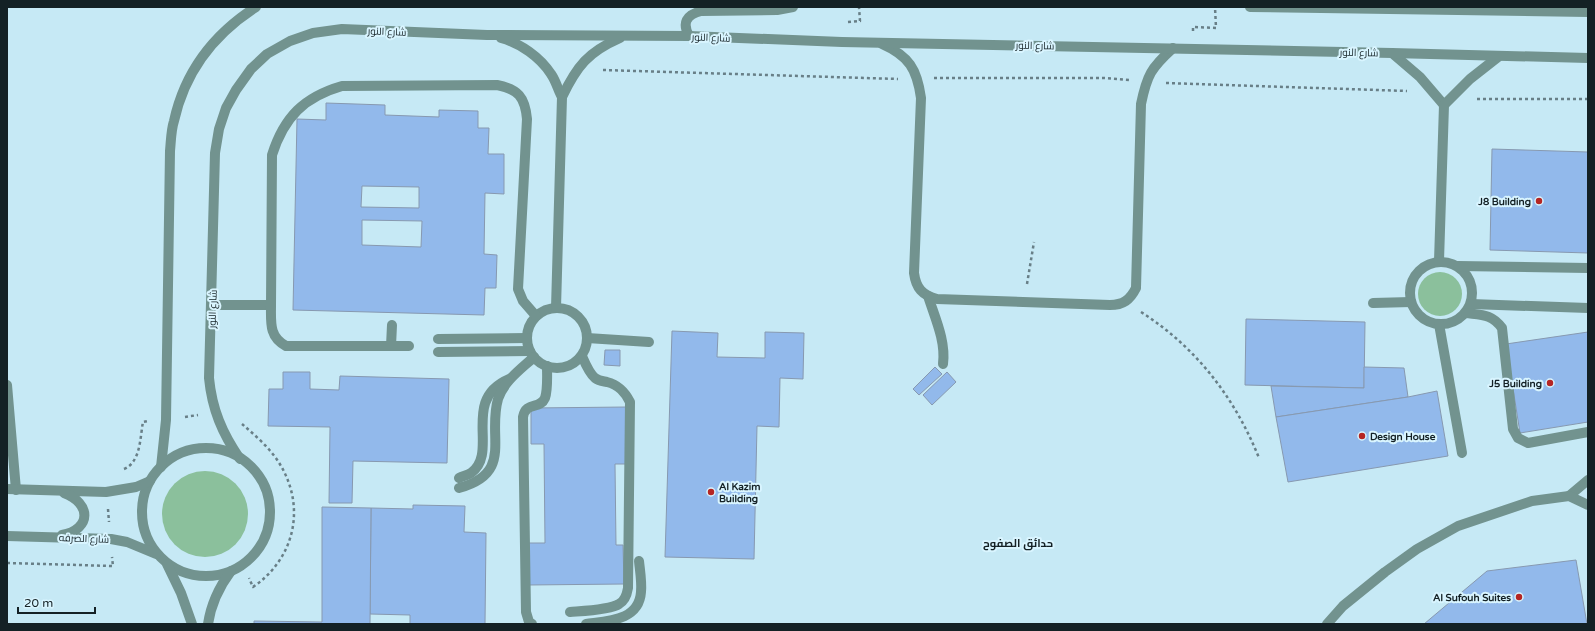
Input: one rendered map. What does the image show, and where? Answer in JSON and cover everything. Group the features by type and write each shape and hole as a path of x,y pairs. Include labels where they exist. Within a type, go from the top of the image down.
{"street":[{"path":"161,467 166,420 170,151 173,122 182,91 196,66 212,43 239,18 256,7"},
{"path":"689,36 685,28 687,20 692,14 701,11 777,10 793,7"},
{"path":"1250,7 1484,9 1588,12"},
{"name":"شارع النور","path":"240,459 221,429 215,412 209,378 215,153 219,129 232,96 251,69 267,54 290,41 313,33 342,30 487,35 623,37 689,36 842,42 1193,48 1498,57 1588,58"},
{"path":"487,35 512,41 534,55 551,74 562,97"},
{"path":"556,308 562,97 572,77 585,59 603,46 623,37"},
{"path":"878,42 896,50 910,63 918,80 921,98 914,273 916,283 920,291 937,299 1114,305 1126,302 1132,296 1136,288 1141,104 1146,81 1157,63 1173,48"},
{"path":"1392,53 1420,77 1444,105 1439,261"},
{"path":"1444,105 1470,79 1498,57"},
{"path":"409,346 286,346 279,342 274,335 271,305 272,155 277,139 286,123 297,110 310,99 326,91 342,86 497,85 508,87 518,93 526,109 527,119 518,289 523,301 536,316"},
{"path":"1439,261 1449,262 1458,266 1466,273 1471,283 1473,293 1468,308 1458,320 1439,324 1430,322 1415,310 1411,302 1411,283 1415,275 1426,266 1439,261"},
{"path":"1458,266 1588,268"},
{"path":"928,296 943,343 943,364"},
{"path":"1373,303 1411,302"},
{"path":"212,305 271,305"},
{"path":"1468,308 1500,305 1588,308"},
{"path":"1500,305 1512,429 1518,438 1528,443 1588,432"},
{"path":"556,308 566,309 575,313 582,320 586,329 587,338 586,347 582,356 575,363 566,367 556,368 547,366 532,354 527,338 531,322 536,316 542,311 556,308"},
{"path":"1468,308 1493,318 1502,328"},
{"path":"1439,324 1462,453"},
{"path":"391,346 392,325"},
{"path":"438,339 527,338"},
{"path":"587,338 649,342"},
{"path":"438,352 532,354"},
{"path":"459,488 471,485 482,478 490,469 495,458 496,412 498,400 503,388 532,354"},
{"path":"570,612 610,607 620,604 626,597 628,588 630,402 625,393 618,386 601,382 595,378 590,372 582,356"},
{"path":"532,624 529,622 526,612 523,417 527,408 542,402 545,398 547,366"},
{"path":"459,478 470,474 479,465 482,454 483,408 488,394 498,384 511,378"},
{"path":"7,385 11,490 106,492 136,487 150,481"},
{"path":"162,558 186,573 197,576 220,575 231,571 252,558 265,536 269,524 270,512 268,499 258,476 250,466 240,459 217,449 193,450 170,459 161,467 150,481 145,494 142,506 142,520 145,532 151,544 162,558 181,593 192,624"},
{"path":"1569,496 1588,480"},
{"path":"54,537 70,534 78,529 84,521 84,511 80,502 72,496 59,491"},
{"path":"1327,624 1343,606 1385,572 1417,549 1458,526 1532,501 1569,496 1588,504"},
{"name":"شارع الصرفه","path":"7,536 111,539 127,542 162,558"},
{"path":"586,624 618,620 629,614 637,605 641,594 639,561"},
{"path":"208,624 216,595 222,583 231,571"}],"path":[{"path":"1193,48 1193,27 1216,28 1215,7"},
{"path":"599,70 918,80 943,77 1104,78 1194,85 1414,91"},
{"path":"1444,105 1478,98 1588,100"},
{"path":"1024,302 1034,242"},
{"path":"1126,302 1169,331 1189,349 1206,368 1237,411 1259,458"},
{"path":"120,471 126,468 136,458 143,422 226,411 256,436 270,451 283,471 293,499 294,516 292,534 286,551 277,566 265,579 253,587 242,565"},
{"path":"7,563 112,566 106,492"}],"green space":[{"path":"1440,272 1452,276 1458,282 1462,294 1458,306 1452,312 1440,316 1428,312 1422,306 1418,294 1422,282 1428,276"},
{"path":"205,471 221,474 229,478 241,490 245,498 248,514 245,530 241,538 229,550 221,554 205,557 189,554 181,550 169,538 165,530 162,514 165,498 169,490 181,478 189,474"}],"building":[{"path":"326,103 385,105 385,115 439,117 439,110 478,111 478,128 489,128 488,154 504,154 504,194 485,193 484,254 497,255 496,288 485,288 484,315 293,310 297,119 326,120","holes":["362,186 419,187 419,208 361,207","362,220 422,221 421,247 362,245"]},
{"name":"J8 Building","path":"1492,149 1588,152 1588,253 1490,250"},
{"path":"1246,319 1365,322 1364,388 1245,385"},
{"name":"Al Kazim Building","path":"672,331 718,333 717,357 765,358 765,332 804,333 803,379 780,378 779,427 757,426 754,559 665,557"},
{"name":"J5 Building","path":"1588,332 1588,422 1520,433 1506,344"},
{"path":"605,350 620,350 620,366 604,365"},
{"path":"935,367 942,374 919,395 913,389"},
{"path":"1364,367 1404,368 1408,397 1276,417 1271,386 1364,388"},
{"path":"283,372 310,372 310,389 339,390 340,376 449,379 447,463 353,461 352,503 329,503 330,427 268,426 269,389 283,389"},
{"path":"947,372 956,382 932,405 923,395"},
{"name":"Design House","path":"1437,391 1448,456 1288,482 1276,417 1408,397"},
{"path":"626,407 627,464 615,464 616,545 623,545 624,584 528,585 528,543 545,543 544,444 531,444 531,408"},
{"path":"413,505 465,506 464,532 486,533 485,624 410,624 410,615 370,614 371,508 413,509"},
{"path":"322,507 371,508 370,624 254,624 254,621 322,622"},
{"name":"Al Sufouh Suites","path":"1576,560 1587,624 1424,624 1487,571"}],"place":[{"name":"J8 Building","path":"1539,201"},
{"name":"J5 Building","path":"1550,383"},
{"name":"Design House","path":"1362,436"},
{"name":"Al Kazim Building","path":"711,492"},
{"name":"Al Sufouh Suites","path":"1519,597"}],"district":[{"name":"حدائق الصفوح","path":"1018,543"}]}
